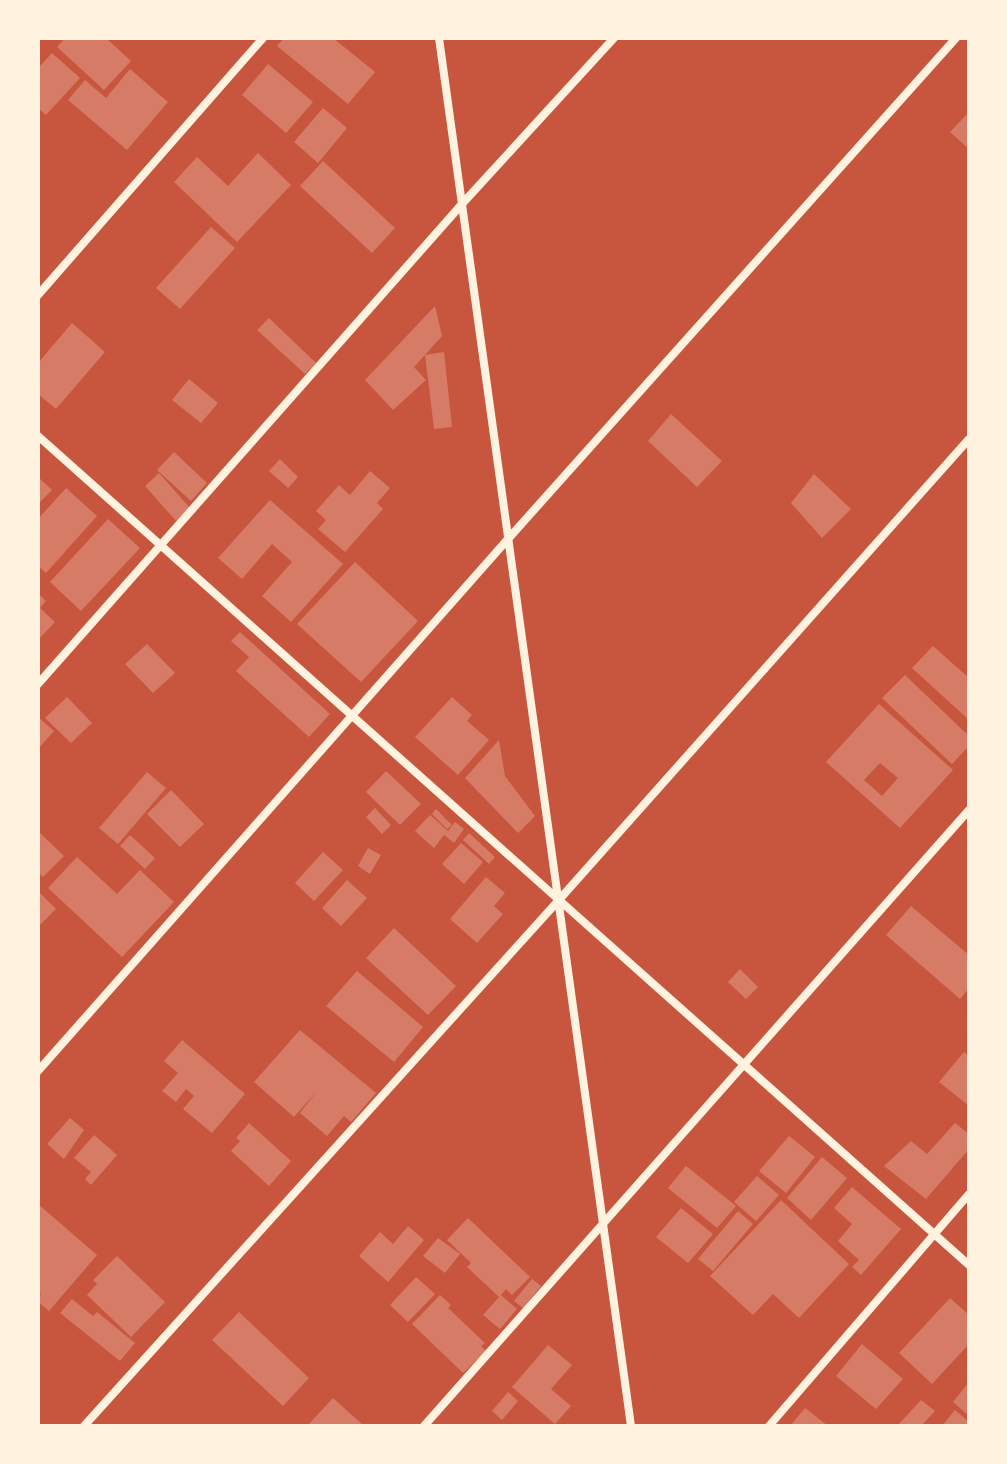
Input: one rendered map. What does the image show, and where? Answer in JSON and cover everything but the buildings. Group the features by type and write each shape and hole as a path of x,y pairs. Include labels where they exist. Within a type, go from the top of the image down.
{"street":[{"path":"38,295 263,38"},
{"path":"439,38 631,1426"},
{"path":"38,684 462,204 614,38"},
{"path":"38,1071 956,38"},
{"path":"38,436 969,1265"},
{"path":"84,1426 558,901 969,439"},
{"path":"424,1426 969,810"},
{"path":"769,1426 969,1194"}]}
